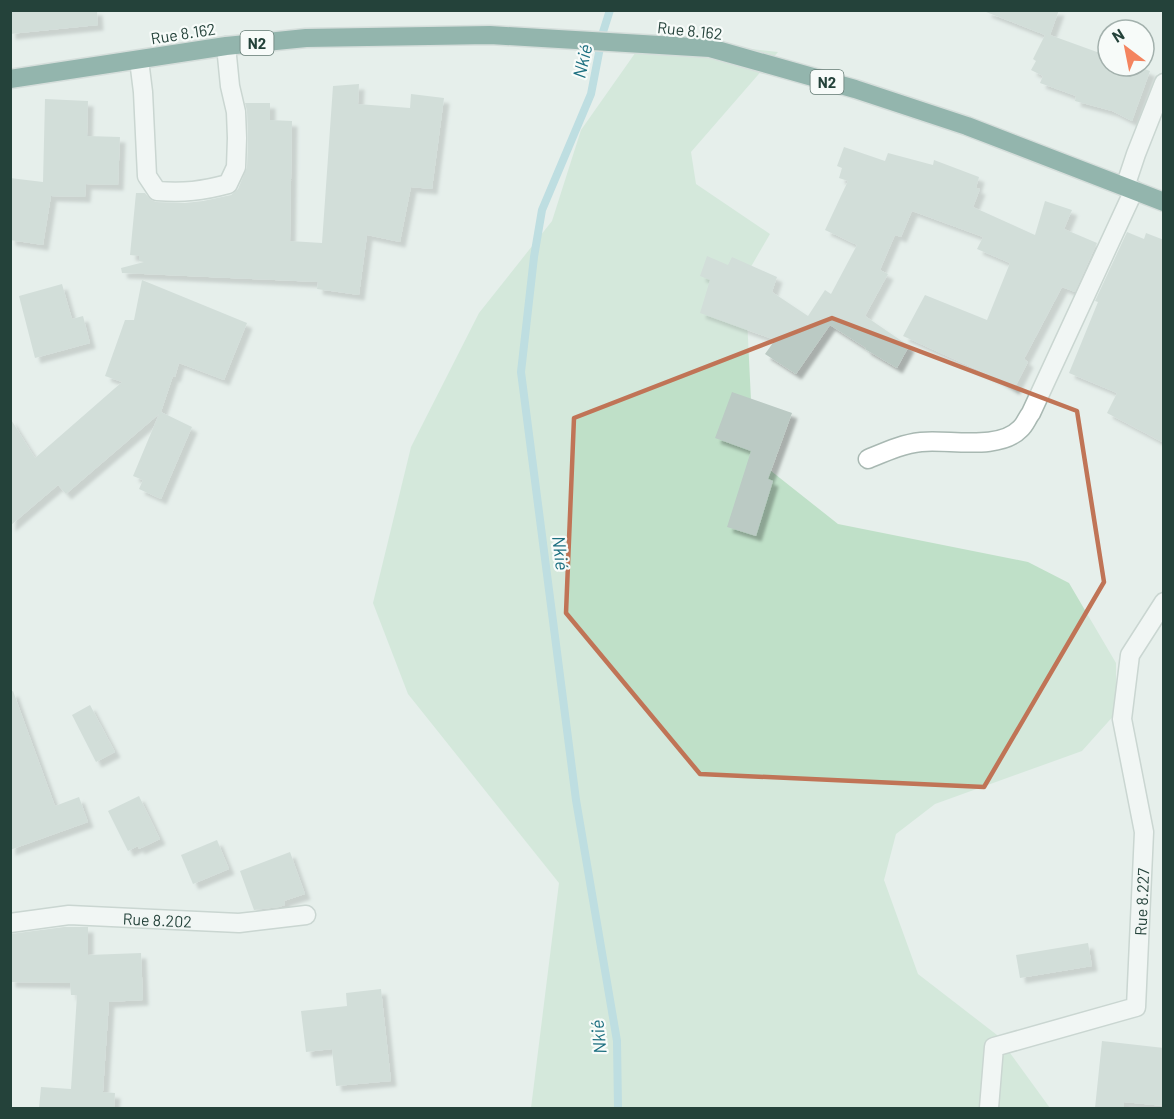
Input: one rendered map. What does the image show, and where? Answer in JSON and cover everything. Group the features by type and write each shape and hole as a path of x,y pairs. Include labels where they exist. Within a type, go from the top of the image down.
{"highway":[{"name":"Rue 8.162","path":"10,79 226,46 306,38 490,35 711,48 855,89 967,126 1164,202"}],"street":[{"path":"139,60 147,176 157,191 182,193 214,188 228,183 236,167 236,112 230,86 226,46"},
{"path":"868,459 892,448 920,442 978,443 1004,439 1020,430 1031,413 1130,188 1136,154 1164,83"},
{"name":"Rue 8.227","path":"989,1108 994,1047 1136,1007 1144,832 1122,719 1130,655 1164,602"},
{"name":"Rue 8.202","path":"10,923 69,915 238,922 306,915"}],"highlighted area":[{"path":"832,318 1077,411 1104,582 984,787 700,774 566,613 574,418"}],"green space":[{"path":"734,47 778,52 691,152 696,184 770,234 745,277 752,421 766,467 838,524 1028,562 1069,583 1116,663 1116,713 1082,751 935,804 896,834 884,880 918,974 997,1035 1050,1108 531,1108 559,883 408,694 373,603 411,447 479,313 552,221 581,130 638,49"}],"building":[{"path":"10,10 97,10 98,25 10,34"},
{"path":"986,10 1059,10 1050,35 1096,52 1096,78 1147,78 1132,121 1112,111 1075,101 1076,96 1040,83 1043,76 1031,70 1036,61 1033,59 1045,35 986,12"},
{"path":"359,84 358,104 410,108 411,94 444,98 432,189 411,187 400,242 367,235 359,295 317,289 318,282 122,273 121,268 144,262 139,261 139,256 130,255 136,193 145,193 156,202 185,203 231,195 238,189 247,167 248,138 245,103 270,103 270,120 292,121 290,241 322,243 333,86"},
{"path":"45,99 88,101 87,136 120,137 118,185 86,184 85,197 51,196 43,245 10,240 10,178 43,182"},
{"path":"844,147 885,161 888,153 933,165 934,160 979,177 976,188 980,189 973,207 1035,235 1045,201 1072,210 1064,229 1097,243 1075,292 1062,287 1024,359 1028,362 1014,389 998,379 903,336 925,295 987,320 1010,263 977,249 983,237 912,211 901,237 895,235 880,270 888,274 865,316 909,346 897,368 830,325 796,374 765,354 775,340 700,313 710,280 700,276 707,256 728,265 732,257 777,277 772,292 808,316 825,290 831,294 857,245 825,230 848,181 839,178 842,168 837,166"},
{"path":"1127,232 1144,239 1146,233 1164,240 1164,443 1107,413 1117,393 1069,373 1098,302 1095,301"},
{"path":"142,280 247,323 224,380 179,363 161,412 192,427 161,499 139,489 143,480 133,476 159,414 66,494 58,485 10,526 10,418 35,458 122,382 105,376 125,320 134,320"},
{"path":"62,284 72,319 83,316 90,343 35,358 19,296"},
{"path":"732,392 792,413 768,479 773,481 756,536 727,527 751,451 715,438"},
{"path":"13,691 55,806 79,797 88,822 10,850 10,692"},
{"path":"90,705 115,752 96,762 72,715"},
{"path":"139,796 160,839 139,849 138,846 128,851 108,811"},
{"path":"217,840 229,869 193,884 181,855"},
{"path":"290,852 305,894 284,901 285,905 279,907 254,910 240,871"},
{"path":"64,927 88,927 88,955 141,953 143,1000 109,1002 103,1092 115,1093 114,1108 39,1108 41,1087 71,1089 77,995 71,995 70,983 10,982 10,934"},
{"path":"1088,943 1092,966 1020,978 1016,955"},
{"path":"381,989 391,1081 336,1086 332,1049 306,1052 301,1011 347,1006 346,993"},
{"path":"1102,1041 1164,1048 1164,1106 1124,1102 1124,1108 1095,1108"}],"waterway":[{"name":"Nkié","path":"610,10 603,32 591,94 542,210 534,257 521,372 576,800 617,1041 618,1108"}]}
